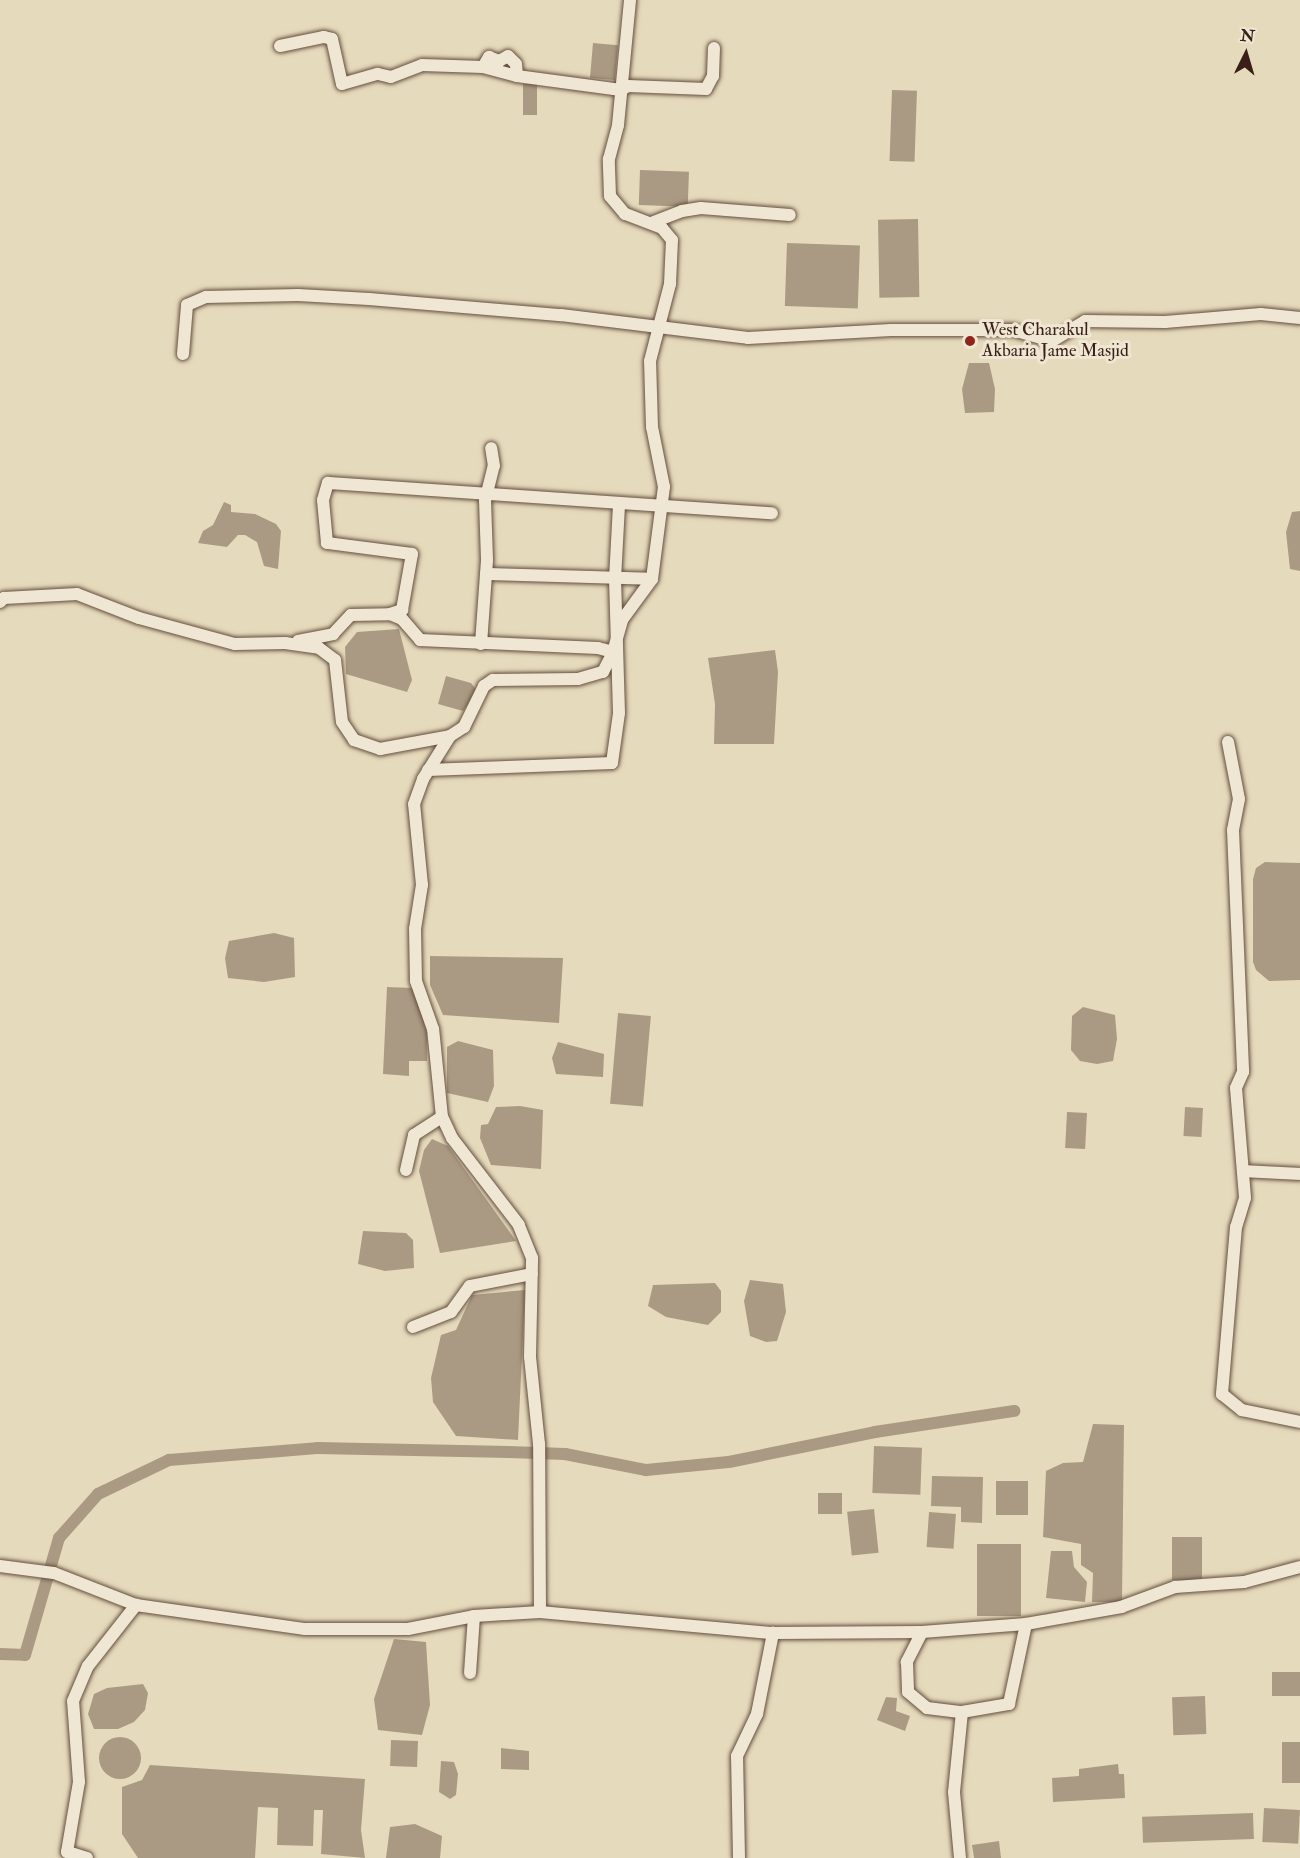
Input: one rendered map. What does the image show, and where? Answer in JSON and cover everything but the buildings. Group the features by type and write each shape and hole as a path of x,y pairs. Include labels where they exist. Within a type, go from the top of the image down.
{"street":[{"path":"285,643 318,648 335,660 342,722 354,740 380,749 450,736 464,727 484,686 493,680 578,679 603,672 614,652 622,620 652,579 664,487 652,427 650,361 662,328 670,284 672,240 662,228 625,214 610,196 609,159 621,90 630,0"},
{"path":"280,46 324,37 332,39 342,84 378,74 391,77 422,65 483,67 517,76 621,90 628,86 706,89 713,76 714,48"},
{"path":"651,223 682,211 701,208 790,215"},
{"path":"183,354 187,305 206,297 298,295 369,299 561,315 748,338 891,330 1013,330 1052,341 1085,321 1165,322 1260,314 1300,318"},
{"path":"481,644 486,574 487,494 494,466 491,448"},
{"path":"0,602 4,598 77,594 139,618 235,644 285,643 333,634 351,615 390,614 402,610 412,554 327,543 323,500 328,483 660,508 772,513"},
{"path":"428,770 612,763 619,713 615,579 620,504"},
{"path":"486,574 652,579"},
{"path":"390,614 402,619 420,640 598,648 614,652"},
{"path":"450,736 428,770 414,804 422,885 414,929 416,981 433,1029 442,1117 452,1138 519,1226 532,1258 530,1357 539,1443 540,1612"},
{"path":"1228,742 1239,799 1233,830 1243,1072 1236,1088 1245,1198 1236,1227 1222,1394 1242,1410 1300,1422"},
{"path":"406,1170 414,1135 442,1117"},
{"path":"1243,1171 1300,1174"},
{"path":"413,1327 451,1312 470,1286 532,1274"},
{"path":"0,1566 54,1573 136,1605 305,1629 408,1629 474,1616 540,1612 773,1633 922,1632 1026,1624 1121,1607 1175,1587 1244,1582 1300,1567"},
{"path":"87,1858 67,1852 79,1782 73,1701 88,1666 136,1605"},
{"path":"470,1673 474,1616"},
{"path":"922,1632 907,1662 908,1692 927,1708 962,1712 1009,1704 1026,1624"},
{"path":"739,1858 737,1756 757,1714 773,1633"},
{"path":"960,1858 954,1792 962,1712"}],"shaded area":[{"path":"593,43 618,45 615,80 590,78"},
{"path":"523,84 537,84 537,115 523,115"},
{"path":"892,90 917,91 915,162 890,161"},
{"path":"640,170 689,172 688,207 639,205"},
{"path":"918,219 919,297 879,298 878,220"},
{"path":"787,243 860,246 858,309 785,306"},
{"path":"969,363 989,363 995,389 994,412 965,413 962,389"},
{"path":"224,502 231,505 231,512 255,514 276,524 281,531 278,569 264,566 257,542 245,535 238,535 227,547 198,543 203,531 213,525"},
{"path":"1300,511 1300,571 1290,569 1286,532 1292,512"},
{"path":"399,629 412,680 407,692 346,674 345,647 357,632"},
{"path":"775,650 778,672 774,744 714,744 715,704 708,658"},
{"path":"446,676 471,683 477,691 463,711 438,704"},
{"path":"1265,862 1300,863 1300,980 1269,981 1256,970 1253,962 1253,879 1256,868"},
{"path":"274,933 294,938 295,977 264,982 228,978 225,958 229,941"},
{"path":"430,956 563,958 559,1023 443,1015 430,985"},
{"path":"387,987 413,988 427,1032 427,1061 409,1061 409,1076 383,1074"},
{"path":"1083,1007 1115,1015 1117,1039 1113,1061 1097,1064 1080,1061 1071,1050 1072,1016"},
{"path":"618,1013 651,1016 643,1107 610,1104"},
{"path":"458,1041 493,1050 494,1086 488,1102 447,1093 447,1047"},
{"path":"558,1042 604,1054 603,1077 556,1074 552,1058"},
{"path":"520,1106 543,1110 541,1169 491,1165 480,1138 481,1125 488,1124 496,1107"},
{"path":"1185,1107 1203,1108 1201,1137 1183,1136"},
{"path":"1067,1112 1087,1113 1085,1149 1065,1148"},
{"path":"432,1139 448,1146 516,1241 440,1253 419,1171 424,1150"},
{"path":"363,1231 406,1233 413,1240 414,1268 385,1271 358,1264"},
{"path":"750,1280 783,1284 786,1312 777,1341 766,1342 750,1336 744,1301"},
{"path":"715,1283 721,1291 721,1312 708,1325 666,1317 648,1306 653,1285"},
{"path":"525,1290 518,1440 456,1436 433,1402 431,1378 441,1335 456,1330 472,1295"},
{"path":"1093,1424 1124,1425 1122,1602 1092,1602 1093,1573 1081,1565 1081,1544 1043,1537 1046,1471 1063,1463 1083,1462"},
{"path":"874,1446 922,1448 920,1495 872,1493"},
{"path":"932,1476 983,1477 982,1523 961,1522 961,1507 931,1506"},
{"path":"996,1481 1028,1481 1028,1515 996,1515"},
{"path":"818,1493 842,1493 842,1514 818,1514"},
{"path":"874,1509 879,1553 852,1556 847,1512"},
{"path":"929,1512 956,1514 953,1549 927,1547"},
{"path":"1172,1537 1202,1537 1202,1580 1172,1580"},
{"path":"977,1544 1021,1544 1021,1616 977,1616"},
{"path":"1051,1551 1072,1551 1074,1567 1087,1582 1085,1602 1046,1598"},
{"path":"394,1639 426,1642 430,1705 422,1735 378,1730 374,1699"},
{"path":"1272,1672 1300,1672 1300,1696 1272,1696"},
{"path":"143,1684 148,1693 145,1710 134,1722 118,1729 94,1729 88,1714 94,1694 107,1688"},
{"path":"1205,1696 1206,1734 1173,1735 1172,1697"},
{"path":"886,1697 897,1698 896,1711 910,1716 905,1731 877,1720"},
{"path":"120,1737 135,1743 141,1758 135,1773 120,1779 105,1773 99,1758 105,1743"},
{"path":"391,1740 418,1741 417,1767 390,1766"},
{"path":"1282,1742 1300,1742 1300,1783 1282,1783"},
{"path":"501,1748 529,1751 529,1770 501,1769"},
{"path":"441,1761 454,1762 458,1774 456,1795 450,1799 439,1792"},
{"path":"1118,1764 1119,1774 1124,1774 1125,1798 1053,1802 1052,1778 1079,1776 1079,1769"},
{"path":"150,1765 365,1779 361,1830 365,1858 321,1854 323,1810 314,1810 313,1846 277,1845 278,1808 258,1807 255,1858 138,1858 122,1834 122,1787 142,1780"},
{"path":"1264,1808 1300,1810 1298,1844 1262,1842"},
{"path":"1253,1813 1254,1839 1143,1843 1142,1817"},
{"path":"415,1824 442,1836 440,1858 386,1858 390,1827"},
{"path":"999,1841 1001,1858 974,1858 972,1845"}],"waterway":[{"path":"0,1654 25,1655 59,1538 98,1494 169,1460 317,1448 509,1452 565,1454 646,1470 729,1462 875,1432 1014,1411"}],"place":[{"name":"West Charakul Akbaria Jame Masjid","path":"970,341"}]}
